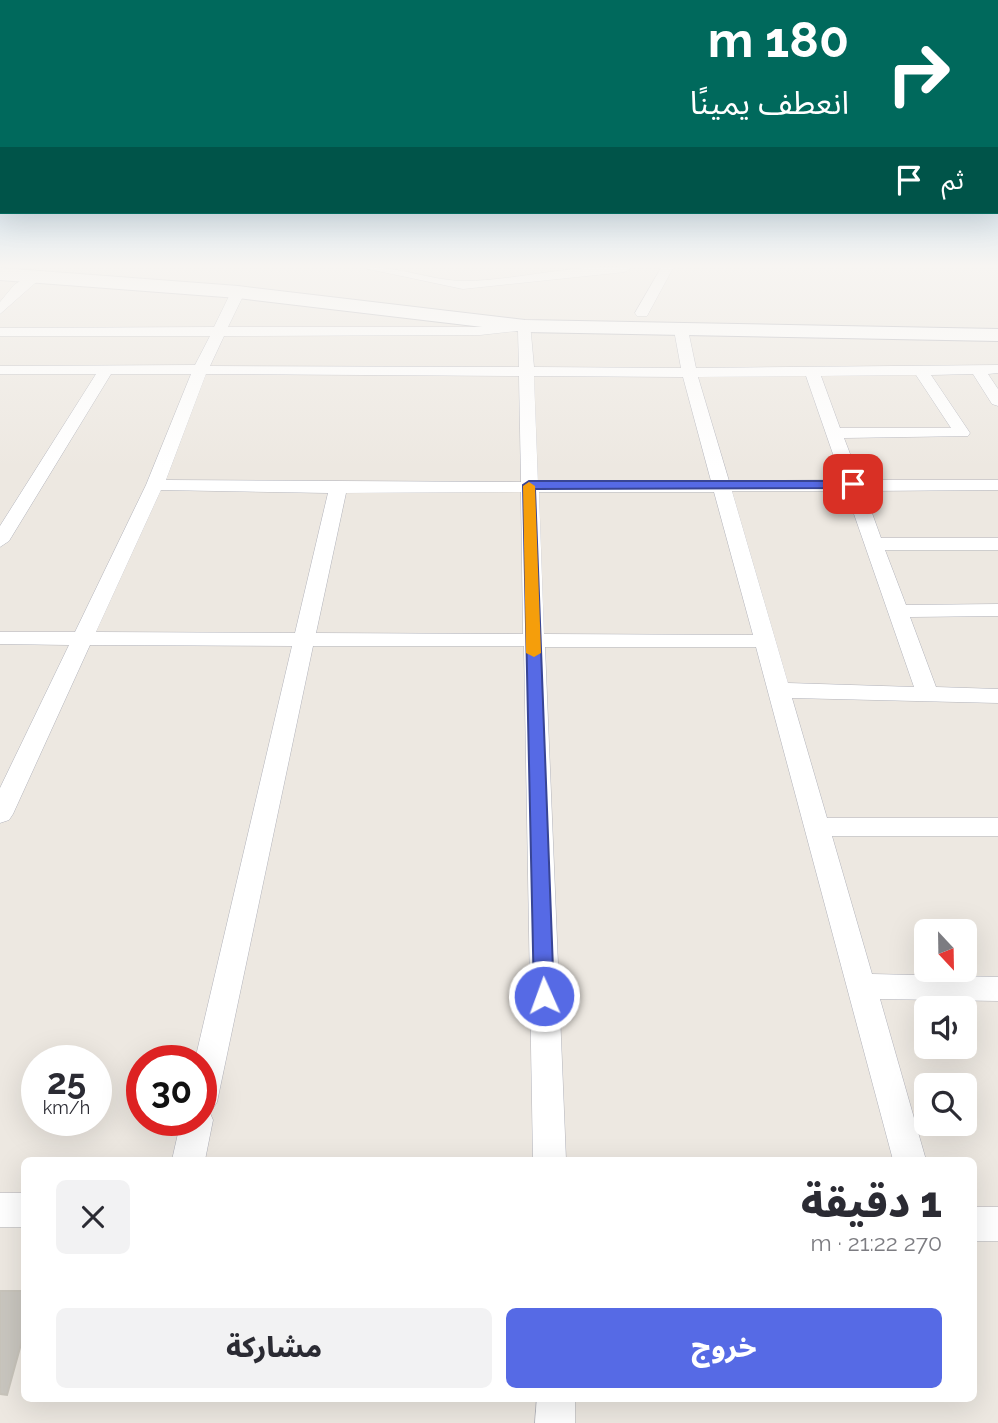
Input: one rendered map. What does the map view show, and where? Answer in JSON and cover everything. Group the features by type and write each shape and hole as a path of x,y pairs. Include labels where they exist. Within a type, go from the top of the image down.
{"street":[{"path":"0,814 155,485 200,370 219,334"},
{"path":"525,334 549,1157"},
{"path":"682,334 689,370 909,1157"},
{"path":"960,334 998,335"},
{"path":"0,370 689,370 813,374 998,369"},
{"path":"0,541 106,370"},
{"path":"834,433 962,433 920,370"},
{"path":"978,370 998,401"},
{"path":"813,374 928,695"},
{"path":"155,485 338,488 529,485 998,485"},
{"path":"214,1045 338,488"},
{"path":"874,544 998,544"},
{"path":"898,611 998,610"},
{"path":"0,638 765,641"},
{"path":"778,690 998,696"},
{"path":"817,827 998,827"},
{"path":"861,986 998,989"},
{"path":"189,1157 193,1136"},
{"path":"0,1210 21,1210"},
{"path":"977,1223 998,1224"},
{"path":"555,1423 556,1402"}],"building":[{"path":"0,1291 21,1291 21,1344 7,1395 0,1394"}],"slow traffic":[{"path":"529,486 534,653"}],"route":[{"path":"544,996 529,485 853,484"}]}
